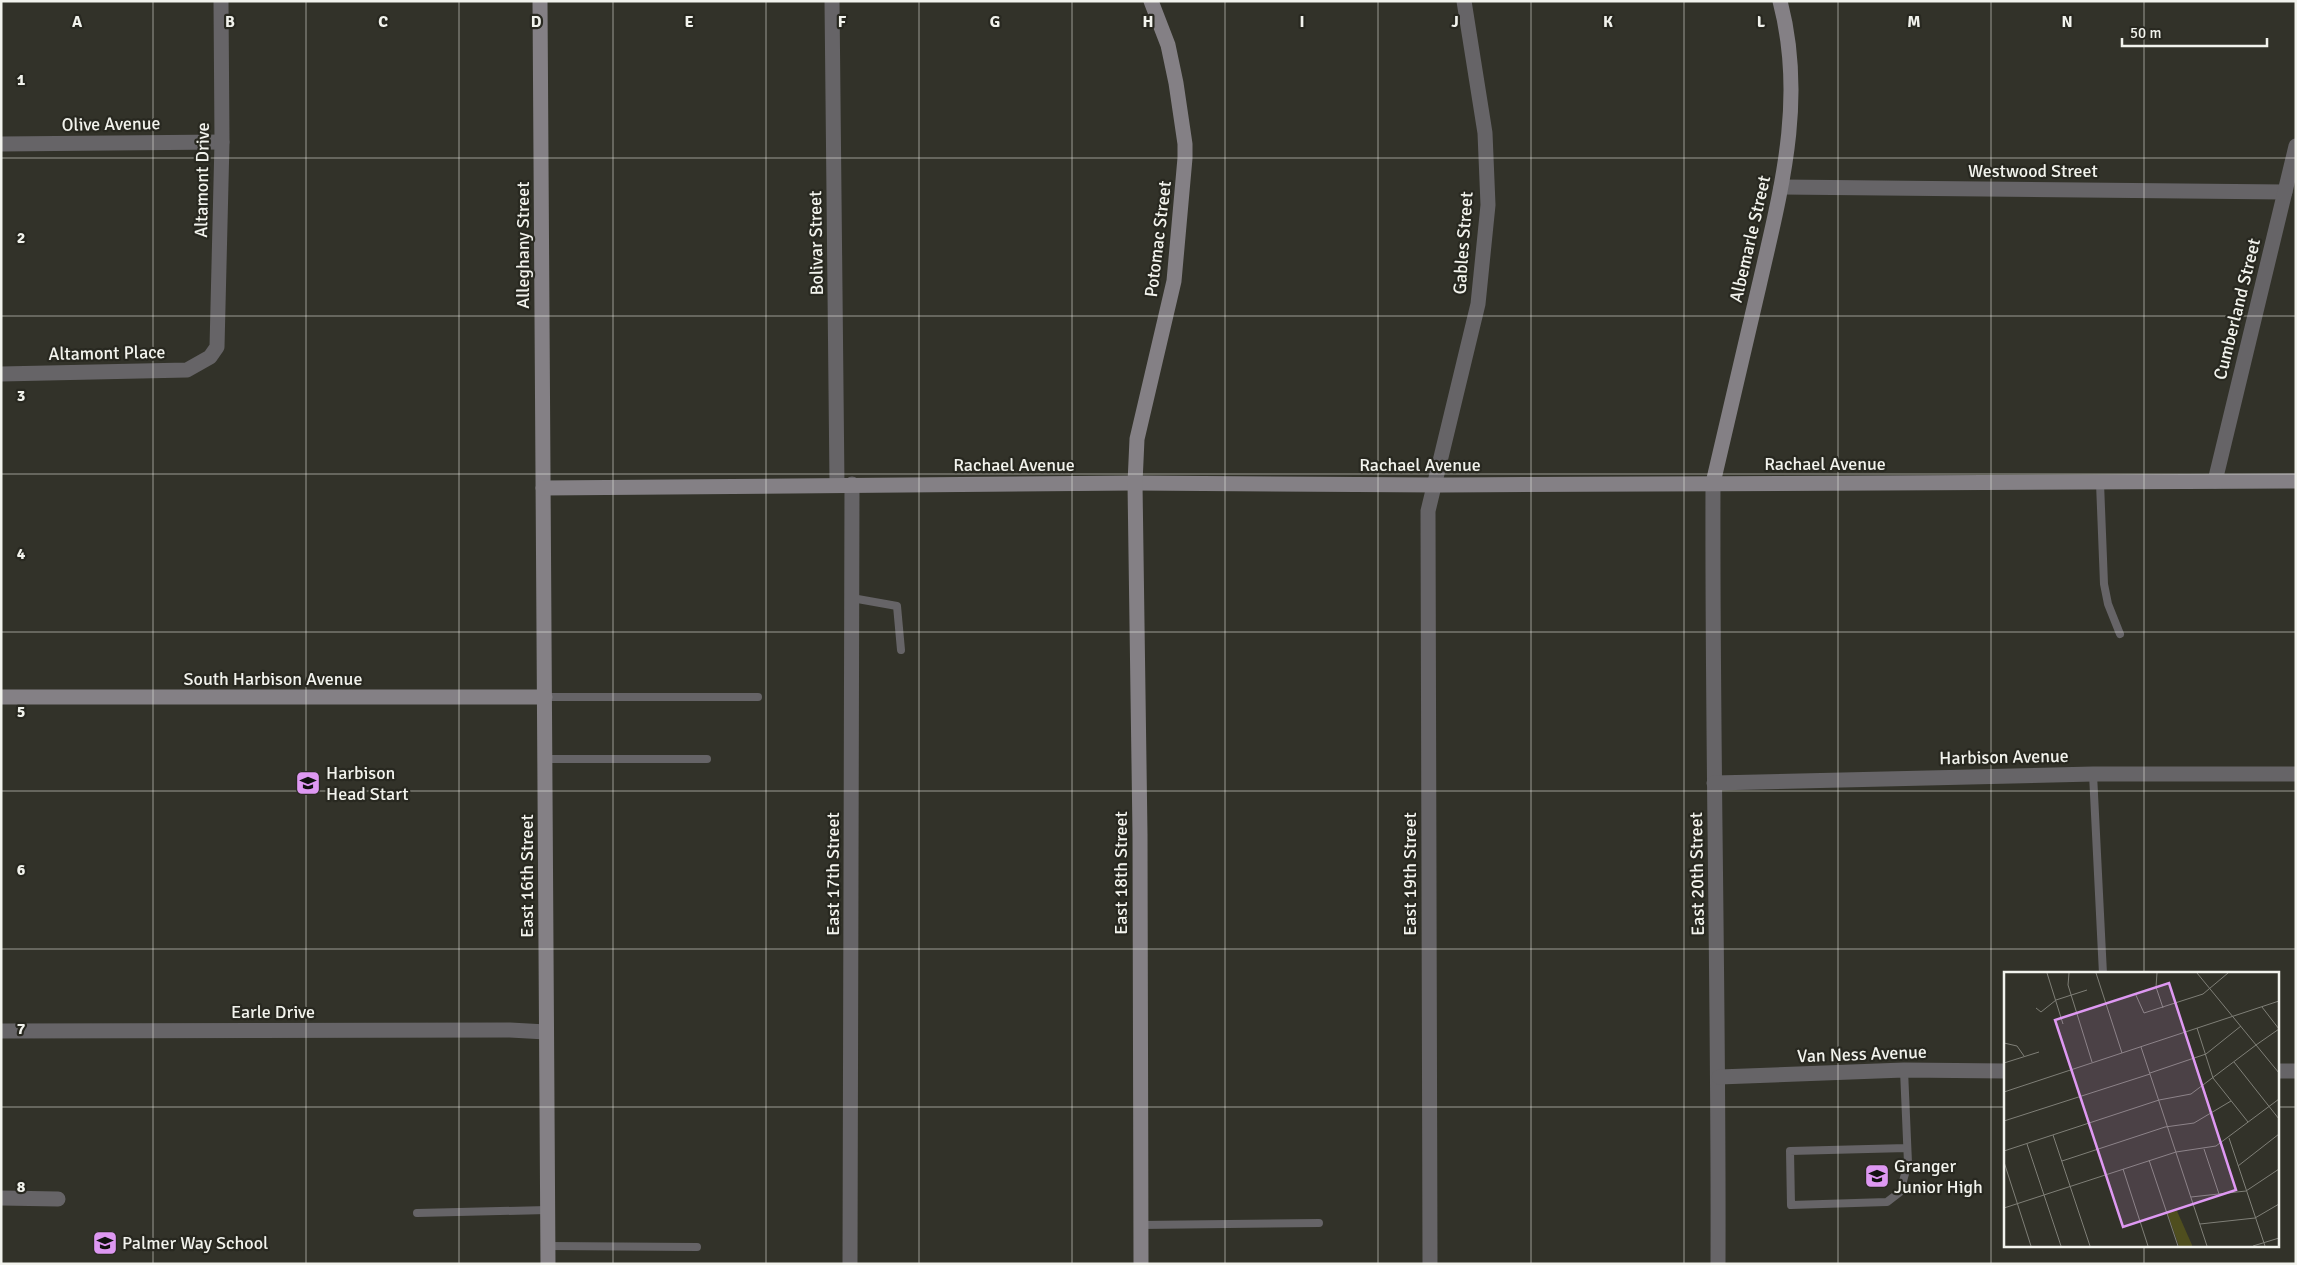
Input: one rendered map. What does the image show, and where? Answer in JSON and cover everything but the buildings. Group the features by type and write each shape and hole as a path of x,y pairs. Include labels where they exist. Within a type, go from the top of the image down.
{"street":[{"name":"Altamont Drive","path":"210,357 217,347 222,142 221,1"},
{"name":"Alleghany Street","path":"540,1 543,488"},
{"name":"Bolivar Street","path":"832,1 837,485"},
{"name":"Potomac Street","path":"1135,483 1137,439 1174,281 1185,158 1185,144 1168,45 1151,1"},
{"name":"Gables Street","path":"1434,484 1478,304 1488,205 1485,134 1464,1"},
{"name":"Albemarle Street","path":"1713,483 1781,187 1791,125 1792,94 1787,32 1780,1"},
{"name":"Olive Avenue","path":"1,144 222,142"},
{"name":"Cumberland Street","path":"2215,481 2296,146"},
{"name":"Westwood Street","path":"1781,187 2285,192"},
{"name":"Altamont Place","path":"1,374 187,370 210,357"},
{"name":"Rachael Avenue","path":"543,488 852,484 2100,483 2296,481"},
{"name":"East 18th Street","path":"1135,483 1140,834 1140,1264"},
{"name":"East 20th Street","path":"1713,483 1714,783 1719,1077 1718,1264"},
{"name":"East 17th Street","path":"850,1264 852,484"},
{"name":"East 19th Street","path":"1430,1264 1428,511 1434,484"},
{"name":"East 16th Street","path":"543,488 548,1264"},
{"name":"South Harbison Avenue","path":"1,697 545,698"},
{"name":"Harbison Avenue","path":"1714,783 2093,774 2296,774"},
{"name":"Earle Drive","path":"1,1031 510,1030 546,1032"},
{"name":"Van Ness Avenue","path":"1719,1077 1904,1070 2004,1071"},
{"path":"2280,1071 2296,1071"},
{"path":"1,1198 58,1198"}],"lane":[{"path":"2100,483 2104,584 2108,604 2120,634"},
{"path":"852,598 896,606 901,650"},
{"path":"545,698 758,697"},
{"path":"546,759 707,759"},
{"path":"2093,774 2102,972"},
{"path":"1904,1070 1908,1163 1900,1192 1887,1202 1791,1206 1790,1151 1907,1148"},
{"path":"416,1213 547,1210"},
{"path":"1140,1225 1319,1224"},
{"path":"548,1246 697,1247"}],"place":[{"name":"Harbison Head Start","path":"308,783"},
{"name":"Granger Junior High","path":"1877,1176"},
{"name":"Palmer Way School","path":"105,1243"}]}
